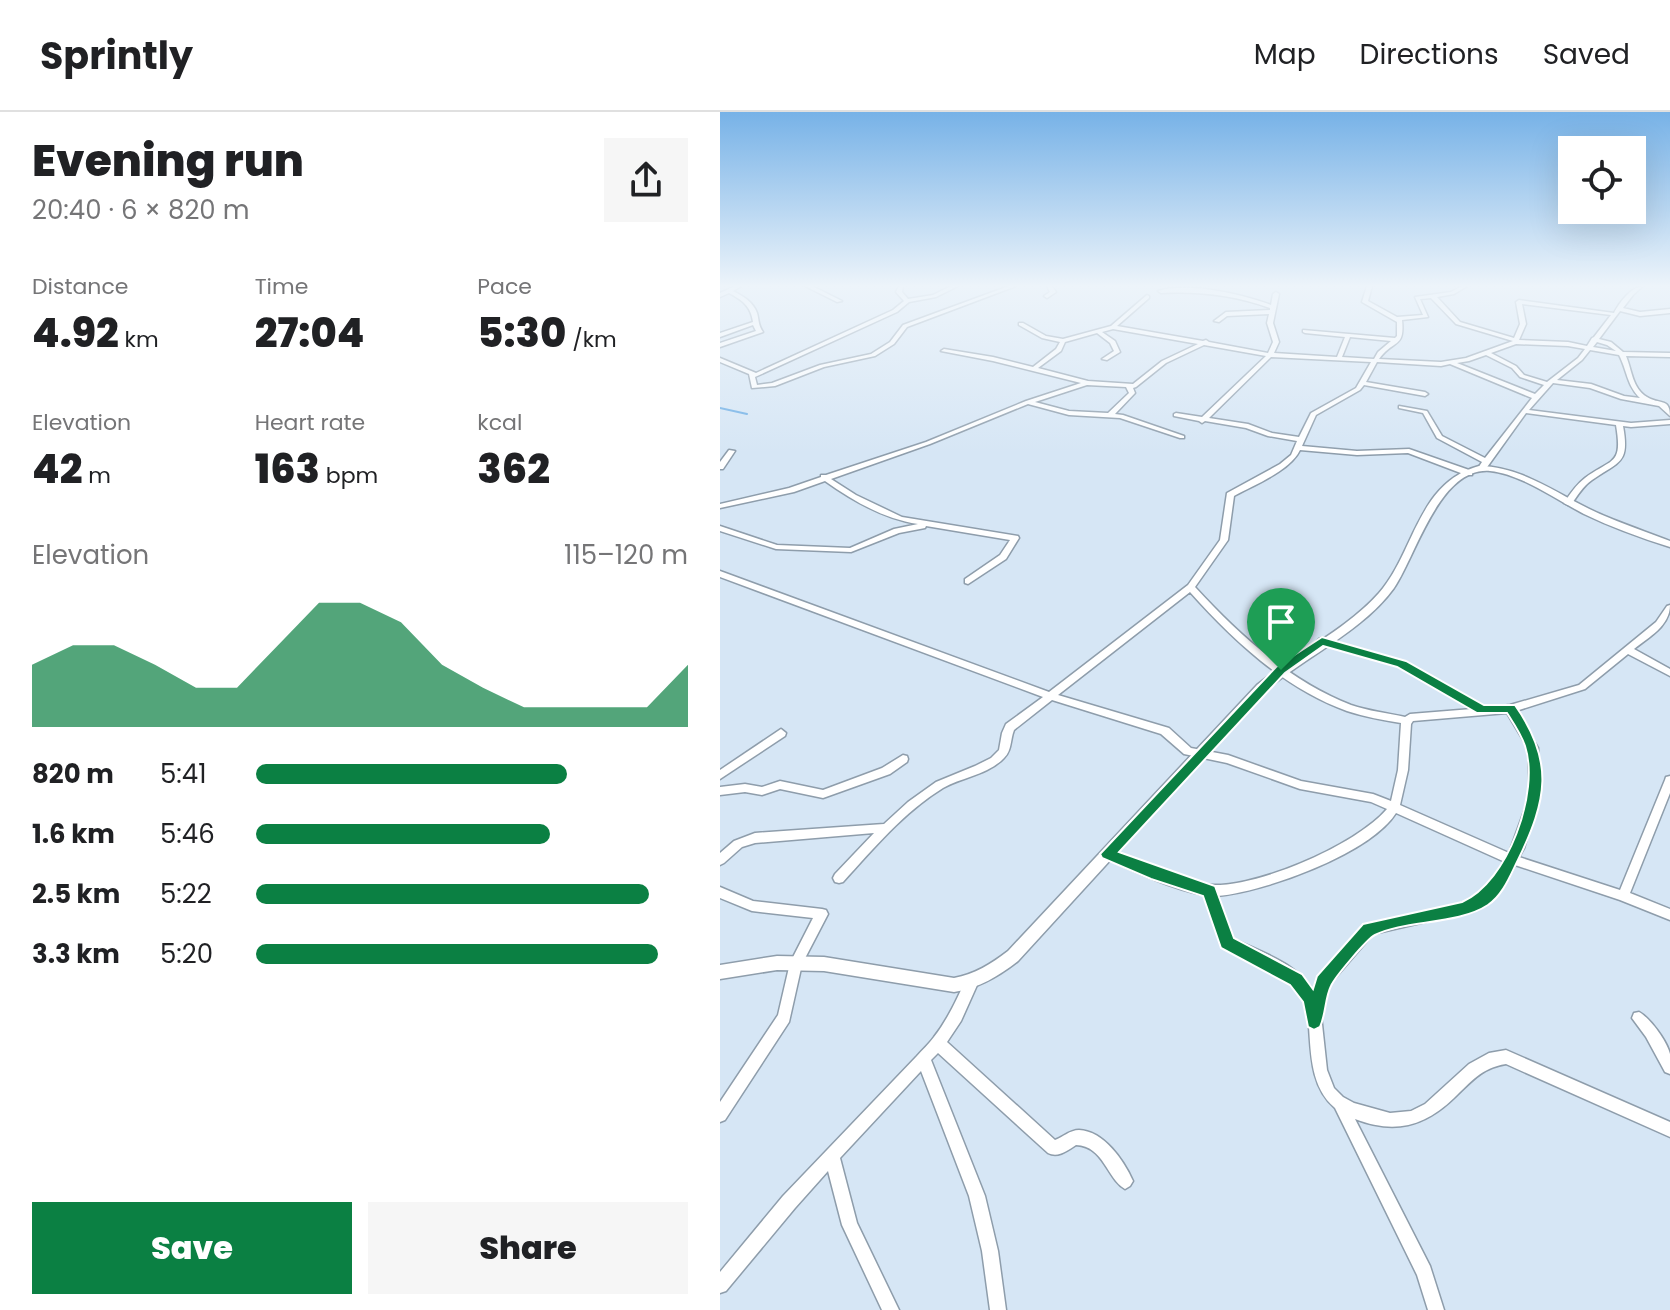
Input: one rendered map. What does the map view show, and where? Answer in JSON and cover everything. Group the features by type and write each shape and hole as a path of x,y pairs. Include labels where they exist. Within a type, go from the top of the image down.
{"street":[{"path":"720,360 752,375 832,342"},
{"path":"752,375 754,387 768,387 822,366 870,356 893,342"},
{"path":"1035,368 1059,350 1063,342"},
{"path":"1105,359 1117,352 1113,342"},
{"path":"944,351 1035,368 1087,383 1129,387 1138,384 1164,362 1206,342 1270,355 1451,363 1513,342"},
{"path":"1202,421 1270,355 1276,342"},
{"path":"1339,358 1345,342"},
{"path":"839,878 886,828 943,783 970,774 1001,756 1007,745 1007,729 1191,587 1224,540 1230,510 1228,497 1283,466 1300,444 1313,414 1352,394 1363,383 1380,353 1395,342"},
{"path":"1526,342 1588,347 1624,354 1670,355"},
{"path":"720,972 796,963 859,969 932,983 971,983 991,974 1013,956 1281,670 1382,596 1432,506 1501,446 1536,397 1573,365 1592,342"},
{"path":"1606,342 1624,354 1631,383 1648,401"},
{"path":"1487,353 1514,367 1522,376 1550,383 1591,386 1623,398 1664,405 1670,414"},
{"path":"1657,356 1663,362"},
{"path":"1451,363 1536,397"},
{"path":"720,506 765,497 928,443 1028,402 1087,383"},
{"path":"1363,383 1425,394"},
{"path":"1111,414 1132,393 1129,387"},
{"path":"1028,402 1069,413 1111,414 1182,437"},
{"path":"1401,407 1425,412 1439,437 1479,467"},
{"path":"1524,411 1619,424 1670,422"},
{"path":"1176,415 1248,426 1263,434 1300,444 1357,453 1409,451 1508,474 1568,503 1670,544"},
{"path":"1568,503 1584,482 1617,462 1623,445 1619,424"},
{"path":"720,467 731,451"},
{"path":"824,477 853,497 887,514 926,525 1015,538 1003,557 968,581"},
{"path":"720,528 776,547 851,550 897,531 926,525"},
{"path":"720,574 1051,696 1165,731 1188,751 1202,752 1300,785 1362,796 1513,860 1670,915"},
{"path":"1191,587 1209,608 1281,670 1349,708 1408,721"},
{"path":"1108,854 1209,891 1244,888 1345,849 1386,819 1393,807 1404,765 1408,721 1413,717 1510,709 1582,687 1628,650 1665,626 1670,608"},
{"path":"1322,641 1401,664 1482,710"},
{"path":"1628,650 1670,673"},
{"path":"1314,1021 1323,982 1369,929 1432,917 1483,900 1499,883 1513,860 1535,795 1533,748 1526,731 1510,709"},
{"path":"720,775 781,733"},
{"path":"720,791 745,788 762,791 780,785 823,794 886,771 903,759"},
{"path":"1623,896 1670,780"},
{"path":"720,860 738,844 755,838 886,828"},
{"path":"1209,891 1227,942 1296,980 1311,1000 1323,1079 1329,1093 1341,1106 1424,1272 1436,1310"},
{"path":"720,892 752,906 822,914 796,963 784,1017 720,1115"},
{"path":"720,1285 832,1155 938,1043 956,1016 971,983"},
{"path":"1639,1018 1651,1032 1670,1067"},
{"path":"938,1043 1053,1148 1081,1136 1106,1155 1125,1181"},
{"path":"1341,1106 1368,1116 1413,1119 1429,1111 1482,1065 1497,1056 1506,1057 1670,1130"},
{"path":"923,1057 977,1196 990,1251 998,1310"},
{"path":"832,1155 850,1225 891,1310"}],"waterway":[{"path":"720,408 747,414"}],"route":[{"path":"1322,641 1401,664 1482,710 1510,709 1526,731 1533,748 1535,766 1535,795 1525,830 1513,860 1499,883 1483,900 1464,908 1369,929 1323,982 1314,1021 1311,1000 1296,980 1227,942 1209,891 1108,854 1281,670 1322,641"}]}
